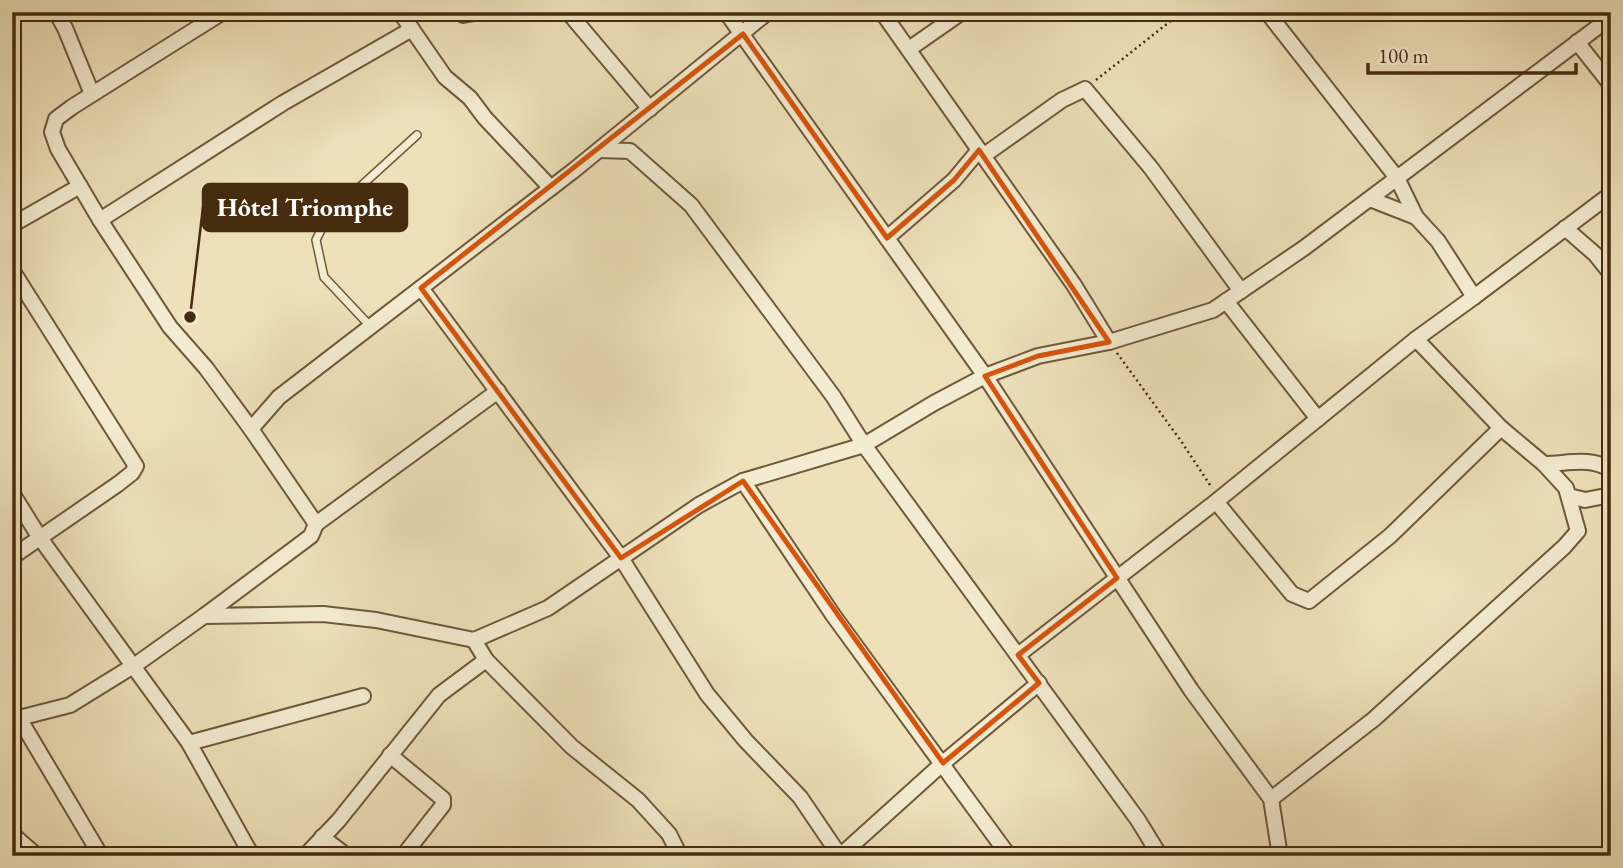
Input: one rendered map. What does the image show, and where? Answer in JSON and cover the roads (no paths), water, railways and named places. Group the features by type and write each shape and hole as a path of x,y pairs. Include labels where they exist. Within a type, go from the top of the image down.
{"street":[{"path":"56,12 92,94"},
{"path":"223,12 92,94 56,120 52,132 58,149 100,220 170,327 206,368 316,524"},
{"path":"400,12 445,77 470,99 551,188"},
{"path":"463,15 480,12"},
{"path":"568,12 650,109"},
{"path":"726,12 985,376 1191,691 1271,799 1280,856"},
{"path":"251,429 279,397 551,188 768,12"},
{"path":"883,12 1074,285 1109,342"},
{"path":"909,49 962,12"},
{"path":"1267,12 1397,178 1416,217 1438,241 1474,297"},
{"path":"204,616 323,614 376,620 474,640 548,608 699,505 743,481 864,445 985,376 1038,356 1109,342 1213,310 1304,248 1611,17"},
{"path":"100,220 283,103 412,29"},
{"path":"1577,42 1611,85"},
{"path":"887,238 981,153 1062,100 1085,89 1151,168 1241,291"},
{"path":"599,150 630,151 691,205 834,396 864,445 1138,820 1160,856"},
{"path":"12,225 80,186"},
{"path":"1018,655 1218,500 1416,339 1611,194"},
{"path":"1370,199 1416,217"},
{"path":"1564,228 1595,254 1611,274"},
{"path":"12,270 136,466 118,485 12,557"},
{"path":"421,288 621,558 708,694 746,741 800,797 840,856 943,763 1039,683"},
{"path":"1226,301 1318,419"},
{"path":"1271,799 1374,719 1564,548 1578,531 1566,488 1544,464 1502,428 1416,339"},
{"path":"101,856 14,716 70,705 132,667 311,536 316,524 498,391"},
{"path":"1218,500 1218,504 1292,594 1309,601 1390,536 1502,428"},
{"path":"1544,464 1580,460 1603,465 1611,470"},
{"path":"743,481 833,615 1009,856"},
{"path":"12,494 40,538 189,743 252,856"},
{"path":"1569,496 1585,500 1611,495"},
{"path":"474,640 486,660 572,747 638,800 669,835 680,856"},
{"path":"305,856 439,695 486,660"},
{"path":"189,743 363,696"},
{"path":"390,755 443,799 443,805 403,856"},
{"path":"12,834 37,856"},
{"path":"323,837 347,856"}],"lane":[{"path":"370,327 324,276 316,240 328,216 417,135"}],"place":[{"name":"Hôtel Triomphe","path":"190,317"}]}
